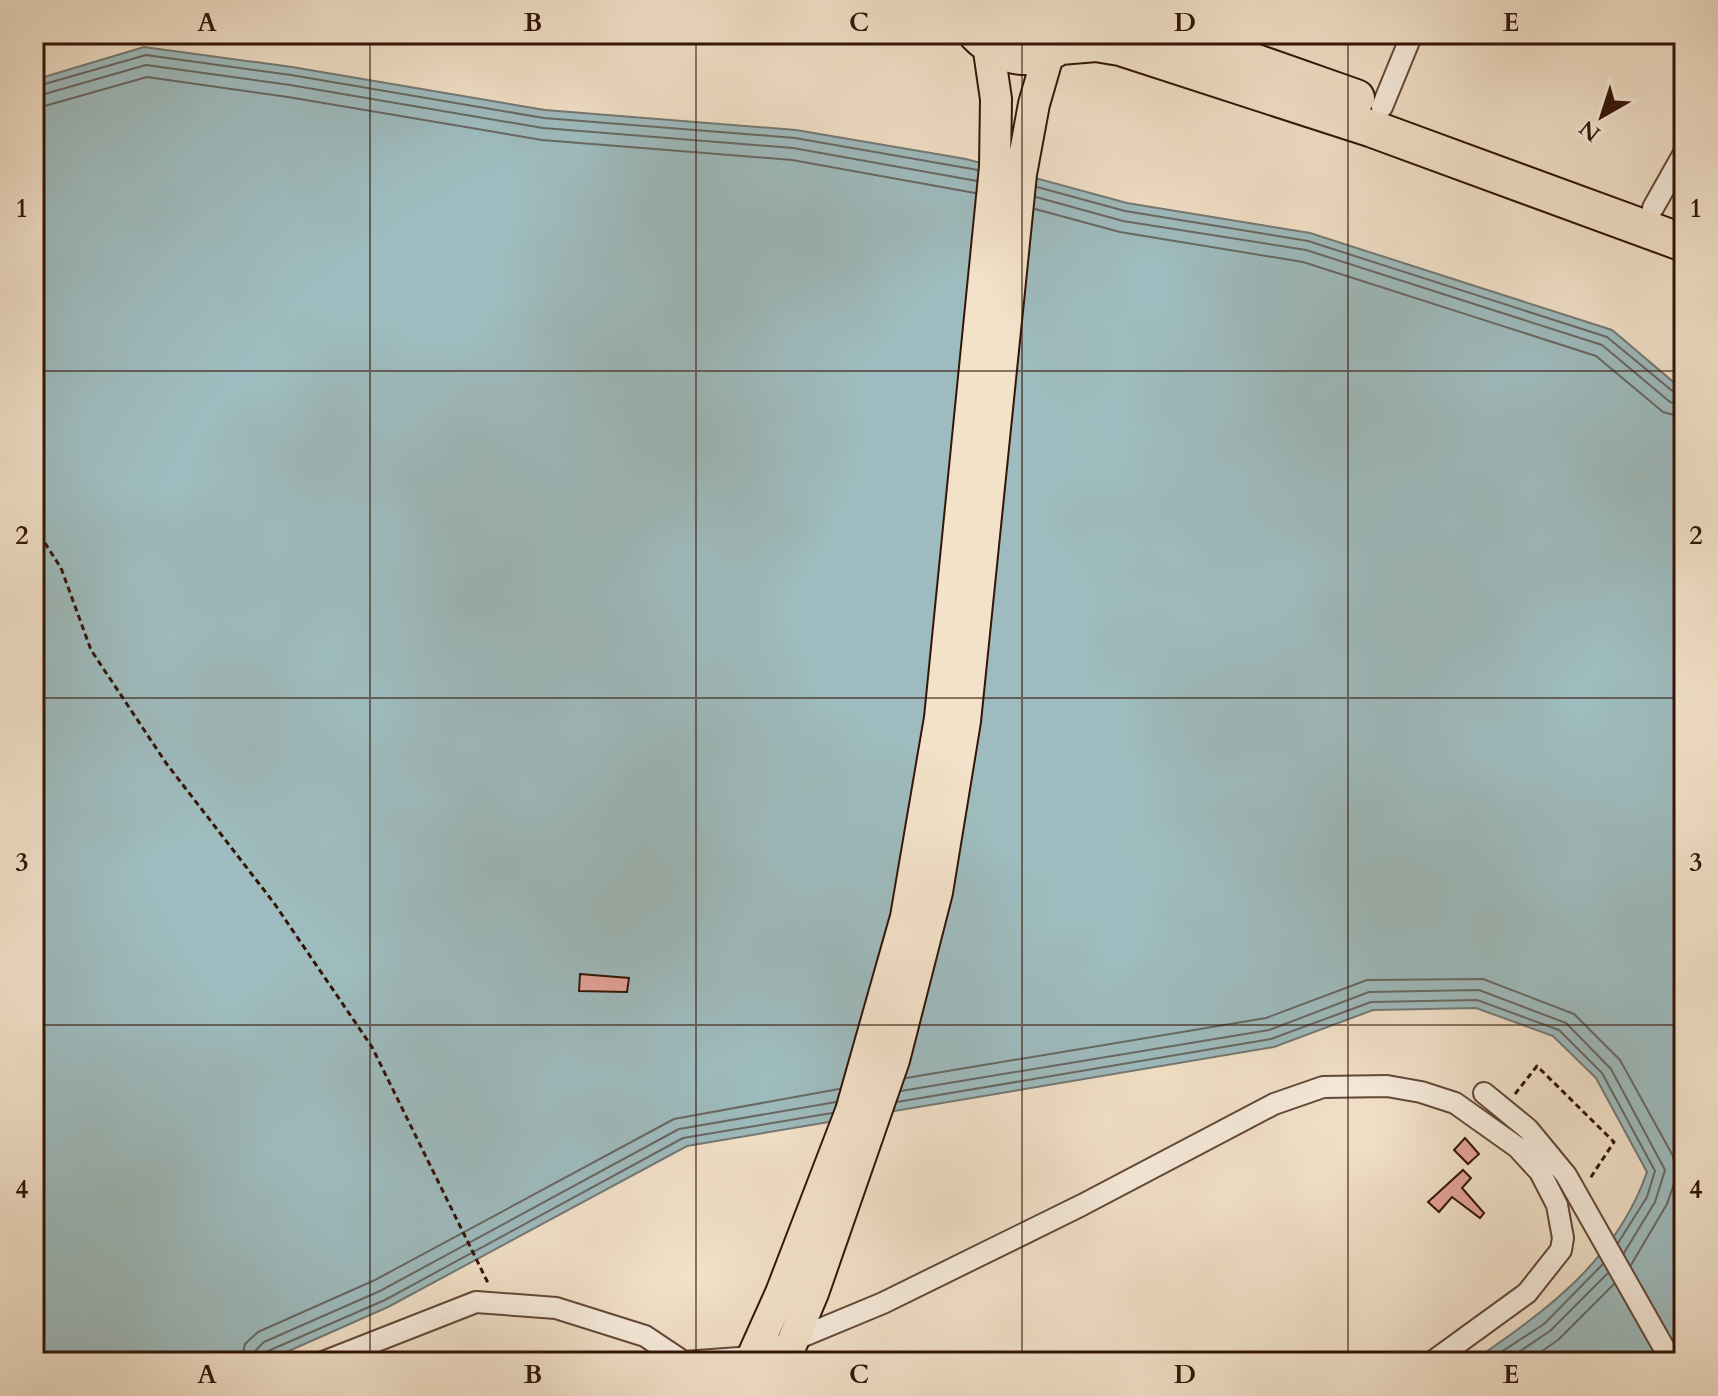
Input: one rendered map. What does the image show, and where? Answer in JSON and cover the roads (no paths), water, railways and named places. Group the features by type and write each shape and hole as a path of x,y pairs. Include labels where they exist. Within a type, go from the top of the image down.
{"highway":[{"path":"1174,34 1382,107 1668,214"},
{"path":"983,39 1011,55 1037,56 1061,44 1096,43 1120,47 1373,129 1684,243"}],"main road":[{"path":"751,1359 817,1205 851,1111 885,1001 926,818 940,718 995,167 996,99 983,39"},
{"path":"790,1352 894,1060 937,892 965,721 1021,174 1034,104 1061,44"}],"street":[{"path":"1382,107 1412,34"},
{"path":"1668,214 1684,153"},
{"path":"323,1362 476,1302 556,1308 645,1336 684,1362 751,1359 790,1352 1274,1104 1323,1087 1387,1086 1421,1092 1455,1103 1517,1147 1540,1172 1557,1205 1563,1238 1561,1250 1527,1293 1432,1362"},
{"path":"1484,1093 1528,1129 1566,1175 1672,1362"},
{"path":"1563,1238 1598,1232"}],"water":[{"path":"144,47 292,67 545,110 796,130 966,159 1127,203 1310,233 1612,330 1684,391 1684,1362 1471,1362 1526,1324 1576,1281 1617,1232 1647,1172 1596,1078 1553,1036 1476,1008 1373,1010 1274,1047 687,1146 388,1307 264,1362 34,1362 34,80"}]}
